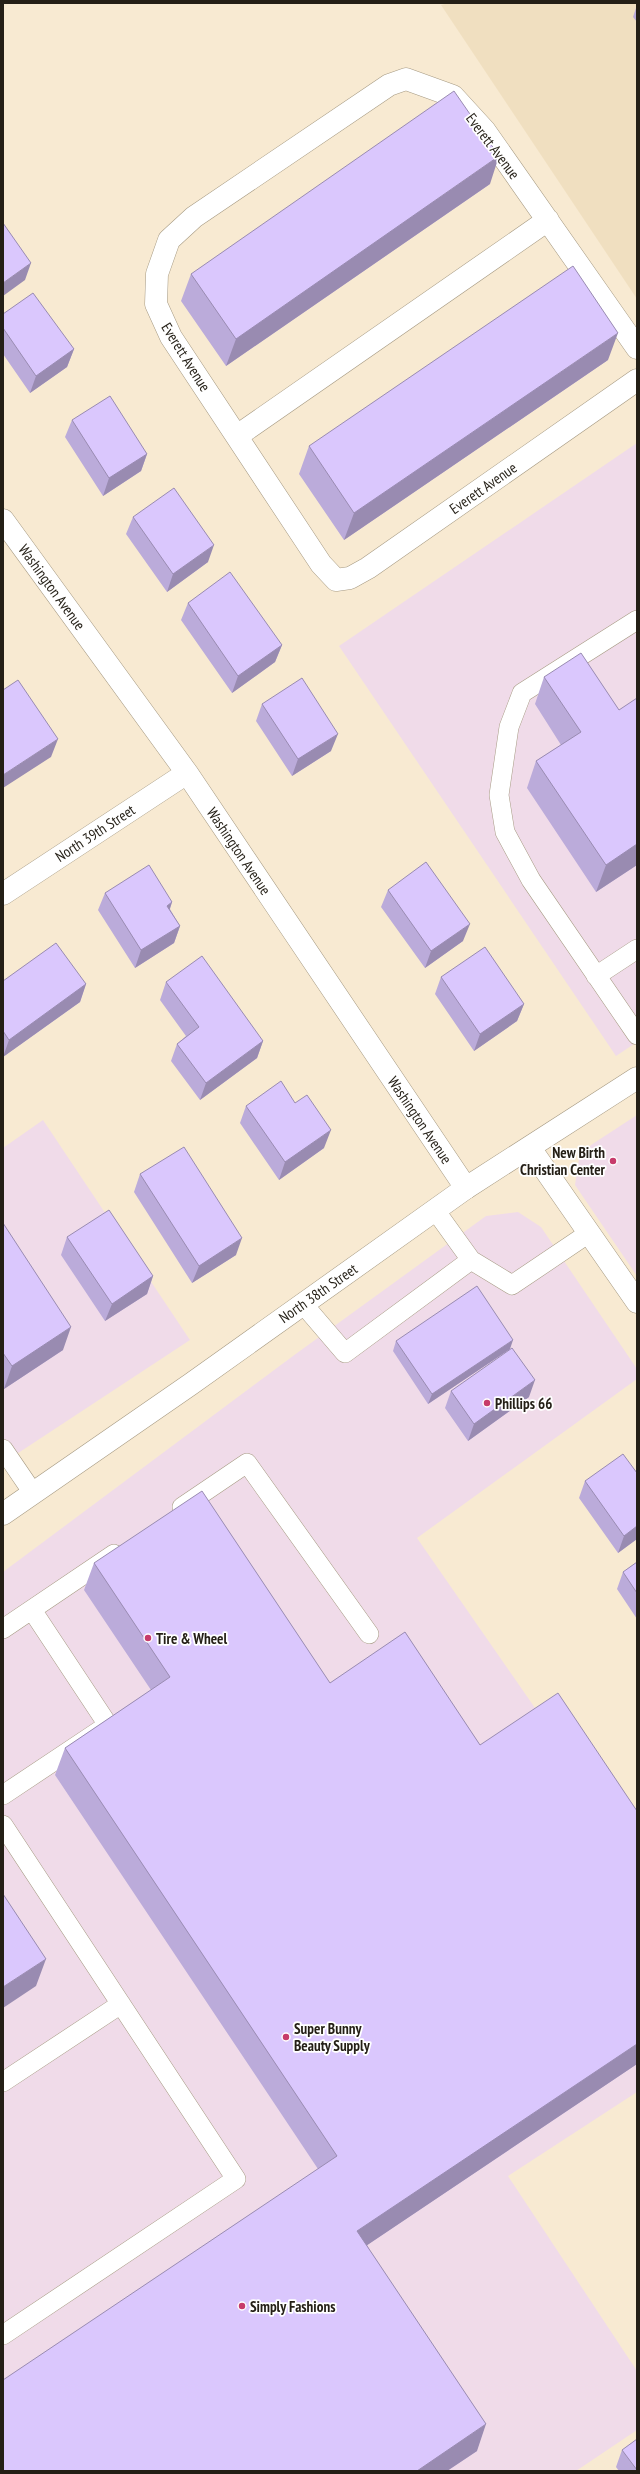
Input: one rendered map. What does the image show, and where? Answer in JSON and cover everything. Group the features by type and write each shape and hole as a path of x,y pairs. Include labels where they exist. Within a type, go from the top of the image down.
{"street":[{"name":"Everett Avenue","path":"637,348 485,131 453,96 406,79 389,86 194,217 169,240 157,274 156,304 171,337 321,564 336,580 350,578 368,568 637,380"},
{"path":"237,436 548,220"},
{"name":"Washington Avenue","path":"3,520 187,773 466,1188"},
{"name":"North 39th Street","path":"3,894 187,773"},
{"name":"North 38th Street","path":"3,1514 466,1188 637,1078"},
{"path":"530,1148 637,1302"}],"lane":[{"path":"637,620 522,693 509,727 500,795 505,832 531,880 637,1035"},
{"path":"596,976 637,949"},
{"path":"435,1210 472,1260 512,1285 589,1233"},
{"path":"303,1304 345,1353 472,1260"},
{"path":"3,1450 33,1493"},
{"path":"168,1516 247,1463 369,1634"},
{"path":"3,1629 129,1543"},
{"path":"3,1795 108,1725 32,1610"},
{"path":"3,1825 236,2179 3,2335"},
{"path":"3,2082 121,2004"}],"shaded area":[{"path":"448,3 637,3 637,299 441,5"},
{"path":"637,443 637,1042 616,1056 339,646"},
{"path":"637,1115 637,1276 575,1185 579,1159 591,1145"},
{"path":"43,1120 190,1340 3,1463 3,1148"},
{"path":"518,1212 541,1227 637,1369 637,1379 417,1538 637,1855 637,2092 508,2176 637,2371 637,2430 576,2471 3,2471 3,1572 293,1356 486,1216"}],"building":[{"path":"454,91 499,156 236,339 191,274"},
{"path":"3,223 31,263 3,283"},
{"path":"573,266 618,333 354,513 309,446"},
{"path":"33,293 74,349 36,376 3,328 3,314"},
{"path":"110,396 147,454 109,478 72,420"},
{"path":"174,488 214,545 173,574 133,517"},
{"path":"230,572 282,645 238,676 188,603"},
{"path":"581,653 619,710 637,698 637,844 606,865 536,761 581,732 544,677"},
{"path":"302,678 338,734 298,759 262,704"},
{"path":"18,680 58,739 3,775 3,690"},
{"path":"426,862 470,924 431,951 388,890"},
{"path":"149,865 172,902 167,906 180,926 141,950 105,893"},
{"path":"56,943 86,984 9,1040 3,1031 3,981"},
{"path":"485,947 524,1004 480,1034 441,977"},
{"path":"202,956 263,1041 206,1083 177,1044 199,1027 166,982"},
{"path":"281,1081 295,1103 307,1095 331,1130 285,1162 246,1106"},
{"path":"184,1147 242,1238 199,1266 140,1174"},
{"path":"109,1210 153,1276 112,1304 67,1237"},
{"path":"3,1223 71,1327 12,1366 3,1353"},
{"name":"Phillips 66","path":"477,1286 513,1340 432,1394 396,1341"},
{"path":"512,1348 535,1380 474,1424 451,1391"},
{"path":"623,1454 637,1473 637,1526 624,1536 585,1481"},
{"path":"202,1491 330,1683 405,1632 480,1745 558,1693 637,1811 637,2044 357,2231 486,2424 417,2471 3,2471 3,2380 337,2156 65,1748 170,1677 94,1563"},
{"path":"637,1562 637,1593 623,1572"},
{"path":"3,1894 46,1959 3,1987"},
{"path":"637,2439 637,2470 622,2450"}],"place":[{"name":"New Birth Christian Center","path":"613,1161"},
{"name":"Phillips 66","path":"487,1403"},
{"name":"Tire & Wheel","path":"148,1638"},
{"name":"Super Bunny Beauty Supply","path":"286,2037"},
{"name":"Simply Fashions","path":"242,2306"}]}
